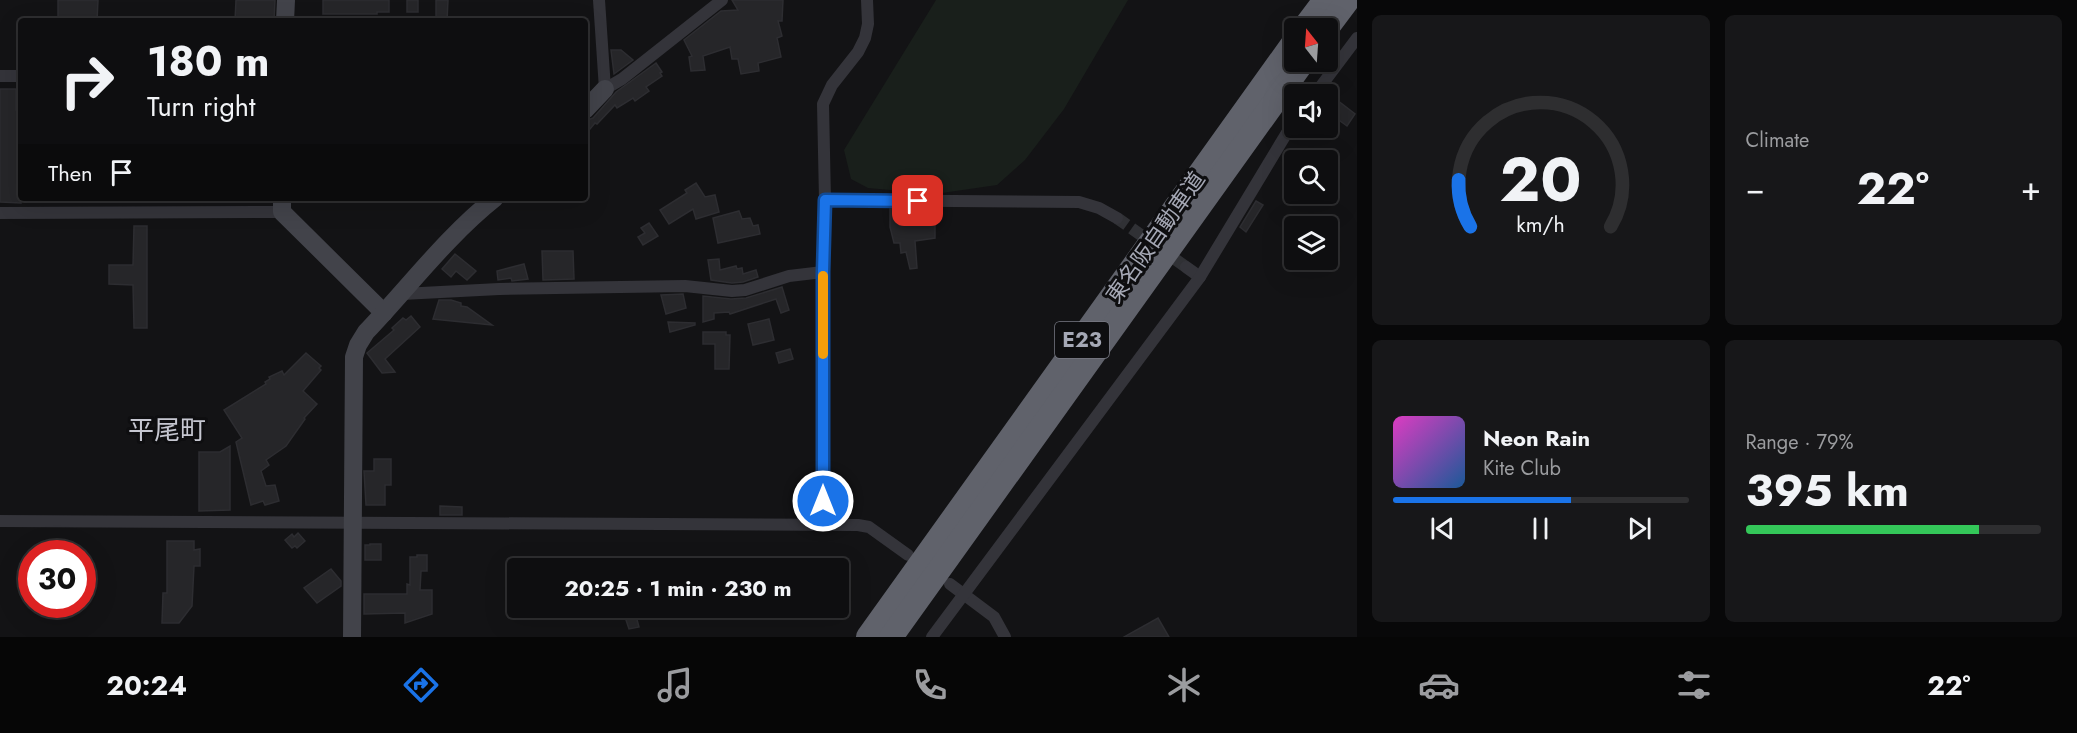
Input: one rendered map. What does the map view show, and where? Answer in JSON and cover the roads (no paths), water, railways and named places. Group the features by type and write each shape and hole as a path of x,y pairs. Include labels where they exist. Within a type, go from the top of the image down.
{"highway":[{"path":"1312,18 1325,0"},
{"path":"1334,18 1348,0"},
{"name":"東名阪自動車道","path":"868,637 1284,56"},
{"name":"東名阪自動車道","path":"891,637 1296,72"}],"street":[{"path":"285,18 286,0"},
{"path":"599,0 605,89"},
{"path":"588,107 605,89 622,79 722,0"},
{"path":"823,524 825,200 823,104 832,85 866,38 867,0"},
{"path":"1322,84 1357,38"},
{"path":"0,75 18,76"},
{"path":"932,637 1200,277 1284,138"},
{"path":"825,200 1079,202 1099,208 1117,218"},
{"path":"352,637 354,357 366,332 448,240 491,201"},
{"path":"0,213 282,205 384,313"},
{"path":"1186,267 1200,277"},
{"path":"402,294 499,289 685,286 732,291 745,290 789,276 823,272"},
{"path":"0,521 823,524 869,527 908,555"},
{"path":"950,584 994,617 1005,637"}],"tunnel":[{"path":"1117,218 1186,267"}],"district":[{"name":"平尾町","path":"167,430"}]}
